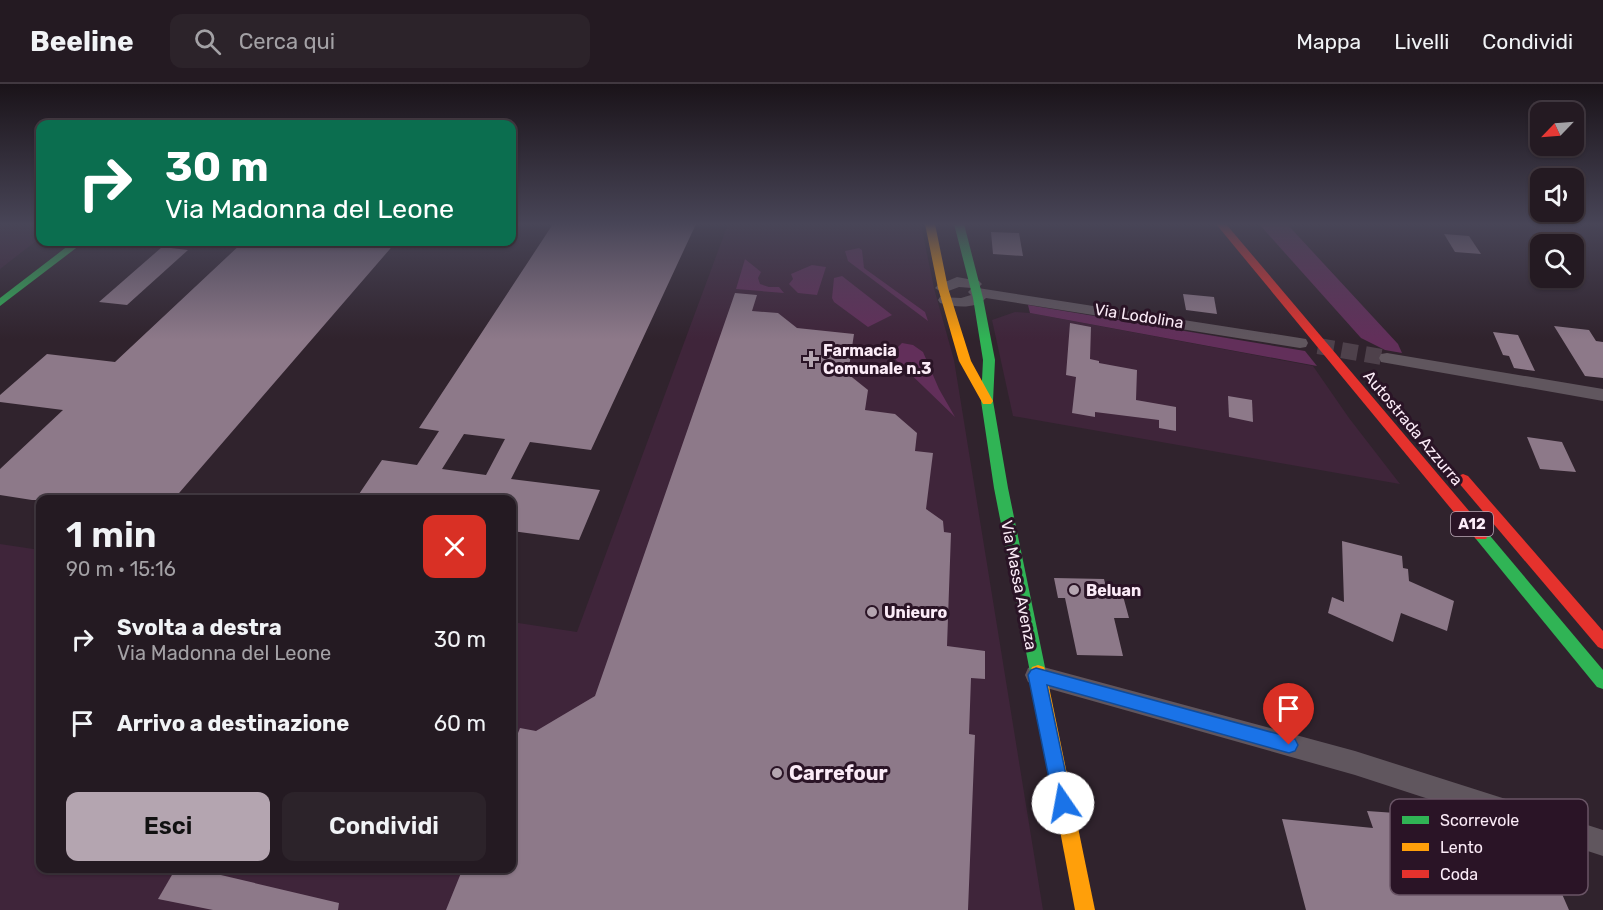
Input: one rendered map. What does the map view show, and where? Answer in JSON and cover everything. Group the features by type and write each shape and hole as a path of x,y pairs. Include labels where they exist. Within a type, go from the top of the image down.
{"main road":[{"path":"0,303 52,263"},
{"name":"Via Massa Avenza","path":"938,263 944,294 965,361 987,401"},
{"name":"Via Massa Avenza","path":"969,263 989,360 987,401 1001,488 1036,675 1085,910"},
{"name":"Autostrada Azzurra","path":"1250,263 1306,337 1340,366 1603,682"},
{"name":"Autostrada Azzurra","path":"1455,470 1603,642"}],"street":[{"path":"944,294 962,303 976,291"},
{"name":"Via Lodolina","path":"976,291 1306,337"},
{"path":"1387,358 1603,395"},
{"path":"1582,392 1603,402"},
{"path":"1036,675 1355,763 1467,799"},
{"path":"1588,838 1603,843"}],"shaded area":[{"path":"0,263 8,263 0,269"},
{"path":"714,263 929,263 954,360 1043,910 0,910 0,544 36,549 36,873 516,873 516,623 577,632"},
{"path":"744,263 749,263 761,272 758,278 760,284 779,287 784,293 736,289"},
{"path":"850,263 863,263 864,268 925,312 928,321"},
{"path":"1293,263 1323,263 1398,344 1402,353 1385,350 1361,338"},
{"path":"812,265 826,267 817,295 798,293 789,284 793,279 791,274"},
{"path":"842,276 892,315 868,327 834,302 832,298 834,278"},
{"path":"1028,305 1305,351 1317,366 1030,313"},
{"path":"1015,312 1313,366 1349,418 1400,484 1013,416 992,320"},
{"path":"902,343 913,345 923,352 939,389 955,417 896,360 893,352"}],"building":[{"path":"144,263 174,263 127,305 99,302"},
{"path":"221,263 378,263 177,495 36,495 36,500 32,500 0,495 0,469 63,410 0,402 0,395 47,354 115,362"},
{"path":"528,263 678,263 591,450 530,442 511,479 600,490 579,540 516,532 516,495 358,495 382,460 417,465 439,431 419,428","holes":["464,434 505,439 486,475 442,469"]},
{"path":"735,293 757,295 752,311 778,313 797,328 854,334 848,374 868,390 865,410 895,414 917,433 915,451 933,453 926,509 943,521 944,532 951,533 947,646 985,651 985,679 971,678 969,734 975,735 968,910 446,910 461,873 516,873 516,738 520,728 536,731 595,696"},
{"path":"1183,294 1214,297 1217,314 1186,310"},
{"path":"1070,323 1091,327 1090,359 1099,361 1099,363 1137,370 1136,400 1176,407 1176,431 1159,428 1159,420 1095,412 1095,417 1072,413 1076,377 1066,375"},
{"path":"1554,326 1589,330 1596,341 1603,342 1603,378 1585,376"},
{"path":"1493,332 1518,335 1535,371 1514,368 1509,356 1503,355"},
{"path":"1228,396 1252,400 1253,422 1229,417"},
{"path":"1527,437 1562,442 1576,472 1540,469"},
{"path":"1342,541 1402,556 1403,568 1408,569 1409,581 1454,601 1447,631 1401,613 1393,642 1328,613 1332,597 1344,602"},
{"path":"1054,578 1104,579 1108,595 1123,596 1129,618 1114,618 1123,656 1077,655 1065,598 1058,598"},
{"path":"1367,811 1390,813 1390,895 1562,895 1569,910 1306,910 1282,819 1373,828"},
{"path":"173,873 212,873 339,903 338,910 213,910 158,899"}],"tunnel":[{"path":"1318,346 1387,358"}],"traffic: fast":[{"path":"0,303 52,263"},
{"path":"969,263 989,360 987,401 1001,488 1038,672"},
{"path":"1481,535 1603,682"}],"traffic: slow":[{"path":"938,263 965,361 987,401"},
{"path":"1038,672 1085,910"}],"traffic: jam":[{"path":"1253,263 1481,535"},
{"path":"1463,479 1603,642"}],"place":[{"name":"Farmacia Comunale n.3","path":"811,359"},
{"name":"Beluan","path":"1074,590"},
{"name":"Unieuro","path":"872,612"},
{"name":"Carrefour","path":"777,773"}],"route":[{"path":"1063,803 1036,675 1289,745"}]}
